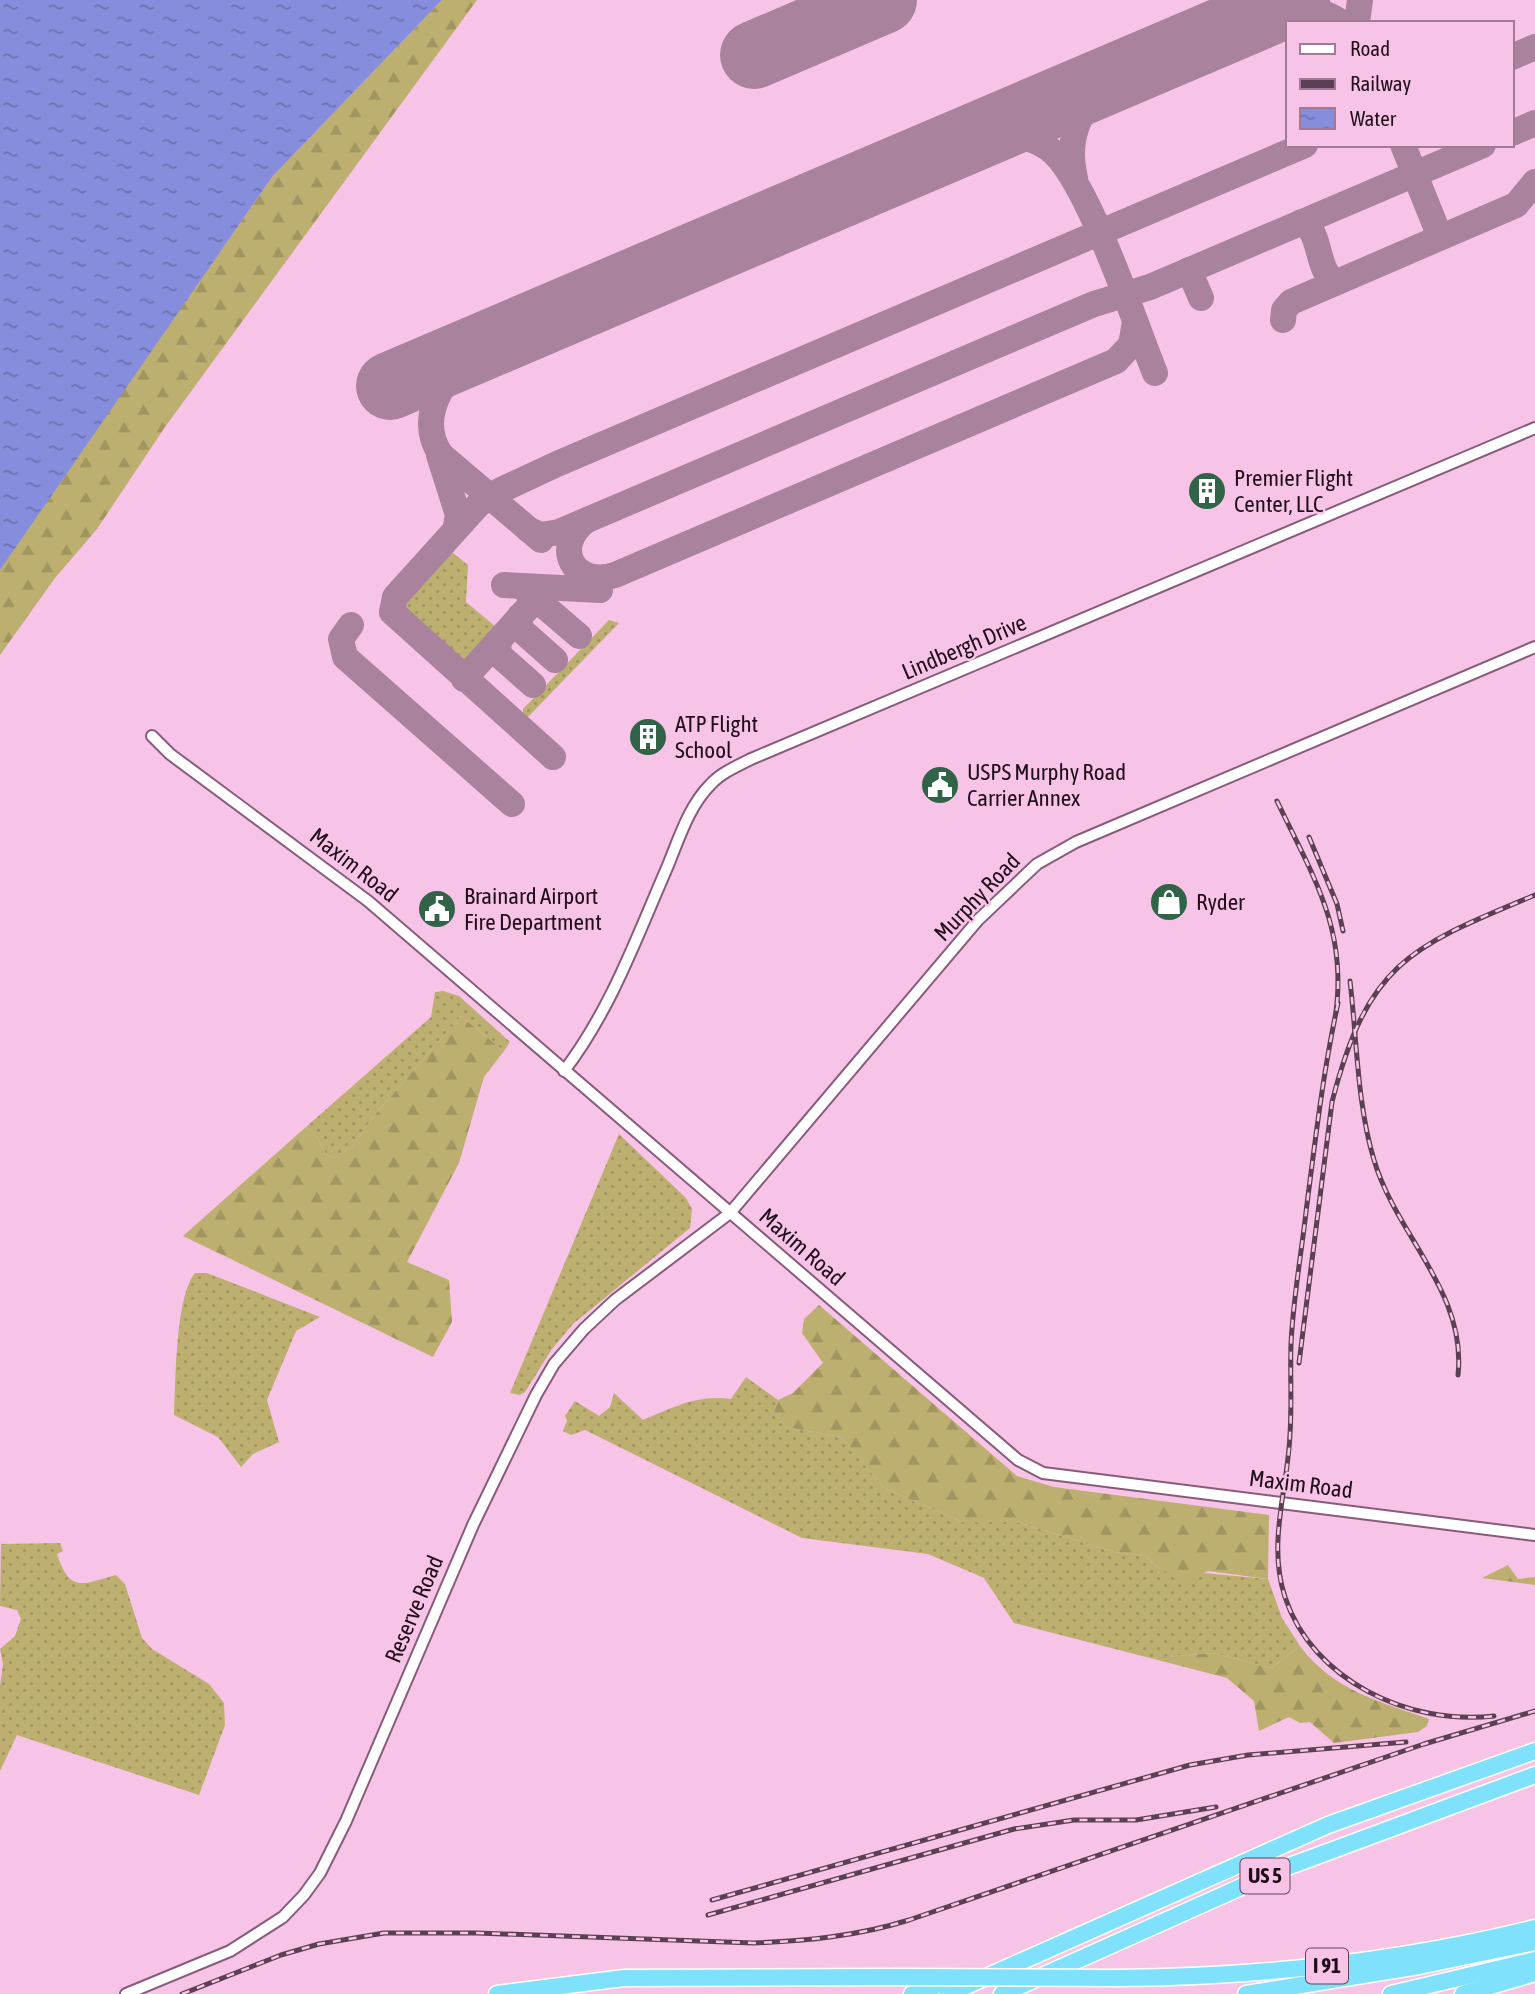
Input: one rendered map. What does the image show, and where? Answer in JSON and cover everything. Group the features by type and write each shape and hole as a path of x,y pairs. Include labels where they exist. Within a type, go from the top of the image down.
{"highway":[{"name":"US 5","path":"948,1994 1336,1822 1535,1751"},
{"name":"US 5","path":"1002,1994 1279,1870 1535,1775"},
{"name":"I 91","path":"498,1994 624,1978 1116,1978 1253,1973 1331,1966 1431,1951 1535,1928"},
{"path":"912,1994 958,1978 1039,1943 1090,1931"},
{"path":"1246,1994 1427,1965 1535,1942"},
{"path":"1391,1994 1535,1960"},
{"path":"1463,1994 1535,1973"}],"street":[{"name":"Lindbergh Drive","path":"564,1071 594,1028 613,992 692,812 711,784 721,776 762,755 1535,428"},
{"name":"Murphy Road","path":"730,1213 978,920 1037,864 1076,842 1535,648"},
{"name":"Maxim Road","path":"152,736 170,754 350,886 1018,1460 1043,1473 1535,1535"},
{"name":"Reserve Road","path":"126,1994 230,1951 284,1917 304,1895 320,1872 346,1821 473,1525 536,1395 555,1364 584,1329 615,1300 730,1213"}],"green space":[{"path":"442,0 477,0 165,427 97,529 55,578 0,655 0,570 5,561 272,177"},
{"path":"448,549 468,565 466,602 502,632 468,667 411,621 405,609 412,591"},
{"path":"609,620 619,623 528,717 523,717 523,709"},
{"path":"443,991 459,996 510,1042 504,1051 461,1016 373,1117 353,1146 335,1158 326,1155 317,1137 306,1127 431,1017 435,992"},
{"path":"461,1016 504,1051 484,1077 459,1163 407,1262 449,1280 452,1322 433,1357 183,1236 306,1127 317,1137 326,1155 335,1158 353,1146 373,1117"},
{"path":"619,1134 686,1198 692,1209 690,1228 573,1324 552,1349 525,1392 520,1395 510,1393"},
{"path":"195,1273 207,1273 320,1317 296,1331 267,1400 279,1442 253,1454 241,1467 218,1437 174,1415 180,1320 188,1285"},
{"path":"819,1305 1017,1476 1054,1487 1269,1515 1268,1579 1208,1571 1187,1581 1160,1569 1145,1556 1114,1552 1017,1522 963,1522 884,1488 841,1437 786,1427 774,1412 778,1400 793,1393 823,1363 802,1333 804,1319"},
{"path":"746,1377 778,1400 774,1412 786,1427 841,1437 884,1488 963,1522 1017,1522 1114,1552 1145,1556 1160,1569 1268,1579 1282,1618 1300,1646 1271,1668 1213,1653 1150,1658 1014,1623 984,1578 928,1554 802,1538 585,1430 571,1435 563,1431 567,1421 565,1416 575,1401 599,1416 610,1407 614,1393 643,1420 697,1400 731,1399"},
{"path":"60,1543 63,1551 57,1554 62,1567 73,1581 86,1583 116,1575 125,1584 142,1638 152,1649 209,1684 224,1703 225,1725 199,1795 17,1735 0,1771 0,1686 3,1664 0,1649 15,1636 21,1619 17,1610 0,1606 1,1544"},
{"path":"1508,1565 1518,1579 1535,1577 1535,1585 1482,1578"},
{"path":"1300,1646 1327,1674 1342,1684 1358,1693 1429,1719 1427,1726 1418,1732 1334,1743 1310,1722 1300,1723 1289,1717 1259,1731 1254,1701 1227,1678 1150,1658 1213,1653 1271,1668"}],"water":[{"path":"0,0 442,0 272,177 0,570"}],"taxiway":[{"path":"1357,21 1360,0"},
{"path":"1271,11 1316,11 1339,21"},
{"path":"1514,56 1535,47"},
{"path":"1075,178 1072,146 1080,119 1096,95 1120,75"},
{"path":"1514,132 1535,123"},
{"path":"970,139 1000,135 1029,139 1048,148 1063,163 1078,187 1108,252 1155,373"},
{"path":"553,757 392,612 395,597 478,505 499,491 557,464 1300,147"},
{"path":"1404,147 1438,232"},
{"path":"529,530 541,535 559,532 1094,304 1150,287 1478,147"},
{"path":"1283,320 1284,310 1291,302 1516,205 1535,182"},
{"path":"1302,222 1313,234 1325,271 1337,282"},
{"path":"1189,270 1201,298"},
{"path":"587,520 576,530 571,541 569,552 572,562 578,570 588,575 615,575 1116,361 1131,345 1135,322"},
{"path":"486,345 461,365 440,392 431,423 433,439 441,455 541,540"},
{"path":"439,455 458,515 456,526"},
{"path":"504,585 600,590"},
{"path":"522,587 579,636"},
{"path":"464,679 543,591 549,588"},
{"path":"520,616 520,629 555,660"},
{"path":"351,625 341,639 345,657 512,804"},
{"path":"498,641 499,655 533,685"}],"runway":[{"path":"754,55 883,0"},
{"path":"390,386 1296,0"}],"railway":[{"path":"1277,801 1314,878 1331,927 1338,982 1336,1012"},
{"path":"1309,837 1337,904 1343,931"},
{"path":"1299,1363 1332,1102 1346,1055 1361,1018 1379,989 1400,965 1425,946 1535,895"},
{"path":"1350,981 1368,1139 1384,1187 1428,1264 1452,1317 1458,1345 1458,1375"},
{"path":"1338,1003 1320,1107 1293,1311 1290,1434 1278,1536 1280,1577 1285,1597 1298,1626 1317,1652 1341,1674 1398,1705 1429,1713 1462,1717 1494,1716"},
{"path":"182,1994 281,1955 319,1944 384,1933 477,1933 753,1943 812,1939 871,1930 909,1920 1424,1744 1535,1711"},
{"path":"712,1900 1190,1765 1248,1755 1406,1742"},
{"path":"708,1915 1014,1829 1074,1820 1136,1820 1216,1807"}],"place":[{"name":"Premier Flight Center, LLC","path":"1207,491"},
{"name":"ATP Flight School","path":"648,737"},
{"name":"USPS Murphy Road Carrier Annex","path":"940,785"},
{"name":"Ryder","path":"1169,902"},
{"name":"Brainard Airport Fire Department","path":"437,909"}]}
